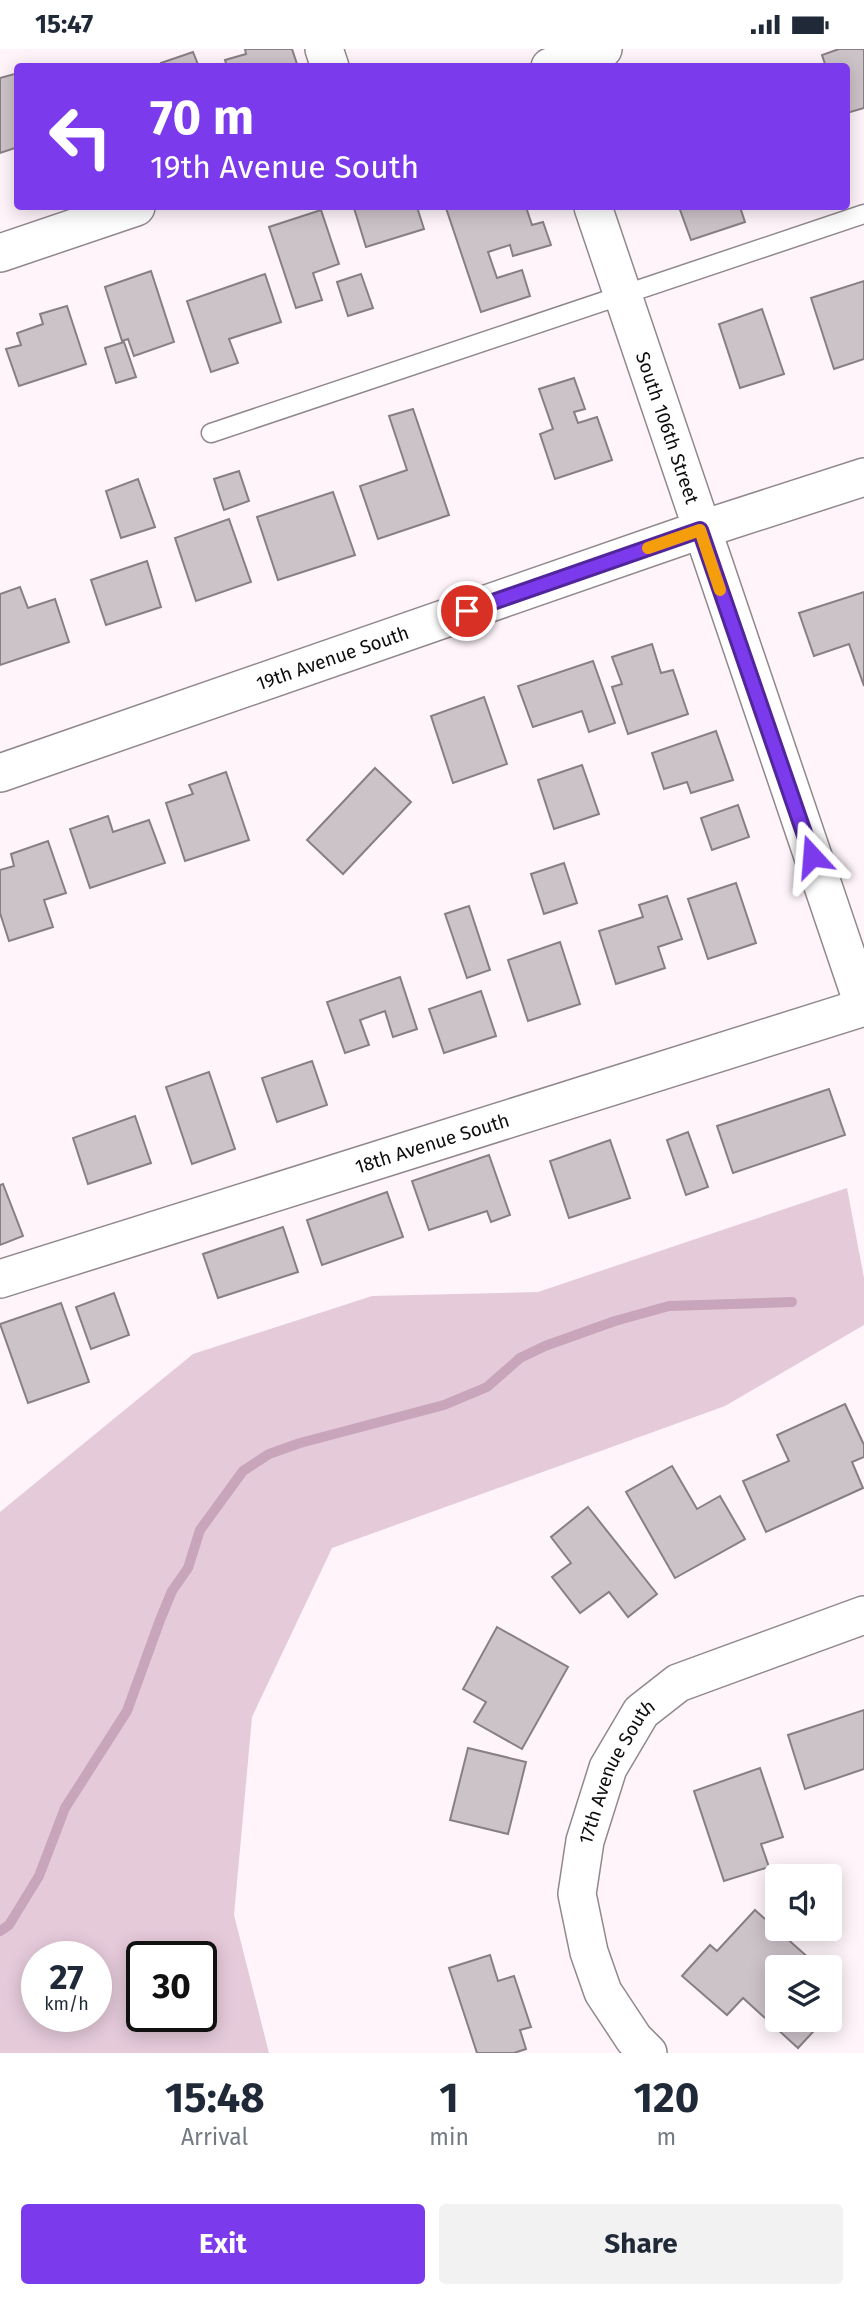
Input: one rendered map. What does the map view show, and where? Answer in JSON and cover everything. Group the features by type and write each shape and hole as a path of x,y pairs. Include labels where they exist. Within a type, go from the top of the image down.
{"street":[{"path":"562,63 603,49"},
{"path":"0,253 127,210"},
{"name":"South 106th Street","path":"594,210 700,530 864,1007"},
{"name":"19th Avenue South","path":"0,773 700,530 864,477"},
{"name":"18th Avenue South","path":"0,1279 864,1007"},
{"name":"17th Avenue South","path":"648,2053 634,2039 603,1992 589,1952 577,1894 585,1841 608,1768 641,1712 678,1683 864,1615"}],"lane":[{"path":"211,433 864,214"}],"shaded area":[{"path":"847,1188 864,1278 864,1325 725,1406 332,1548 252,1717 234,1915 269,2053 0,2053 0,1512 193,1354 372,1296 538,1292"}],"building":[{"path":"245,49 292,49 297,63 226,63 225,60 246,54"},
{"path":"839,49 864,49 864,108 850,112 850,63 825,63 822,55"},
{"path":"193,52 197,63 161,63"},
{"path":"14,74 14,148 0,153 0,78"},
{"path":"321,210 339,264 313,273 322,300 296,308 269,227"},
{"path":"355,210 418,210 424,229 366,247"},
{"path":"447,210 527,210 532,225 543,222 551,245 513,256 510,245 488,252 497,278 522,270 530,296 481,312"},
{"path":"680,210 741,210 745,222 691,240"},
{"path":"151,271 174,342 134,356 128,339 122,341 105,287"},
{"path":"265,274 281,322 229,339 238,363 211,372 187,301"},
{"path":"361,274 373,308 348,316 337,282"},
{"path":"864,281 864,359 834,369 811,298"},
{"path":"67,306 86,364 19,386 6,349 21,345 17,333 43,324 40,314"},
{"path":"762,309 784,374 740,388 719,324"},
{"path":"124,342 136,377 116,383 105,348"},
{"path":"574,378 585,409 574,412 578,423 597,417 612,460 555,479 540,434 553,429 539,389"},
{"path":"413,409 449,515 378,539 360,486 407,470 389,416"},
{"path":"239,471 249,501 224,510 214,479"},
{"path":"138,479 155,527 121,538 106,491"},
{"path":"333,492 355,555 278,580 257,517"},
{"path":"229,519 251,582 196,601 175,538"},
{"path":"147,561 161,607 106,625 91,580"},
{"path":"20,587 28,608 55,599 69,642 0,665 0,594"},
{"path":"864,592 864,686 849,644 814,656 799,613"},
{"path":"652,644 661,673 673,670 688,714 628,734 612,687 622,684 612,657"},
{"path":"593,661 615,723 589,732 582,711 533,727 518,686"},
{"path":"484,697 507,764 453,783 431,716"},
{"path":"716,731 733,780 691,793 687,782 664,789 652,753"},
{"path":"582,765 599,814 554,829 538,780"},
{"path":"375,768 411,802 343,874 307,840"},
{"path":"226,772 249,840 185,861 166,803 193,794 189,785"},
{"path":"738,805 749,837 712,850 701,818"},
{"path":"108,816 113,832 149,820 165,863 90,888 70,829"},
{"path":"48,841 66,893 44,900 53,927 9,941 0,913 0,870 14,866 11,854"},
{"path":"564,863 577,903 544,914 531,874"},
{"path":"736,883 756,943 708,959 688,899"},
{"path":"667,896 682,939 658,947 665,968 616,984 599,931 643,917 639,905"},
{"path":"469,906 490,970 467,978 445,914"},
{"path":"560,942 580,1004 528,1021 508,960"},
{"path":"400,977 417,1029 393,1037 385,1011 360,1020 369,1045 345,1053 327,1002"},
{"path":"481,991 496,1036 444,1053 429,1009"},
{"path":"312,1061 327,1105 277,1122 262,1078"},
{"path":"209,1072 235,1149 192,1164 166,1087"},
{"path":"829,1089 845,1135 733,1173 717,1126"},
{"path":"135,1116 151,1163 88,1184 73,1138"},
{"path":"688,1132 708,1187 686,1195 667,1140"},
{"path":"610,1140 630,1198 569,1218 550,1161"},
{"path":"489,1155 510,1215 491,1222 487,1211 429,1230 412,1181"},
{"path":"3,1184 23,1236 0,1245 0,1185"},
{"path":"387,1192 403,1237 322,1265 307,1220"},
{"path":"283,1227 298,1272 218,1298 203,1254"},
{"path":"114,1293 129,1335 91,1349 76,1307"},
{"path":"61,1303 89,1382 28,1403 0,1324"},
{"path":"845,1404 864,1445 864,1457 852,1462 863,1488 766,1532 743,1481 789,1461 777,1435"},
{"path":"672,1466 697,1509 720,1496 745,1539 675,1578 626,1492"},
{"path":"588,1507 657,1594 628,1617 609,1592 580,1613 552,1577 571,1563 551,1537"},
{"path":"497,1627 568,1667 522,1749 474,1722 486,1702 463,1689"},
{"path":"864,1710 864,1769 805,1789 788,1735"},
{"path":"468,1748 526,1762 508,1834 450,1820"},
{"path":"760,1768 783,1837 761,1844 768,1864 765,1864 765,1868 724,1881 694,1791"},
{"path":"755,1910 765,1919 765,1941 790,1941 805,1955 765,1955 765,2018 743,1998 727,2015 682,1976 710,1945 717,1951"},
{"path":"490,1955 498,1981 514,1976 531,2027 520,2030 526,2049 514,2053 477,2053 449,1968"},
{"path":"780,2032 813,2032 798,2048"}],"waterway":[{"path":"0,1931 9,1925 39,1876 65,1808 127,1711 160,1620 172,1591 188,1568 200,1530 243,1471 269,1454 300,1443 444,1405 487,1387 520,1358 545,1346 615,1321 669,1306 792,1302"}],"slow traffic":[{"path":"648,548 700,530 720,590"}],"route":[{"path":"467,611 700,530 812,856"}]}
